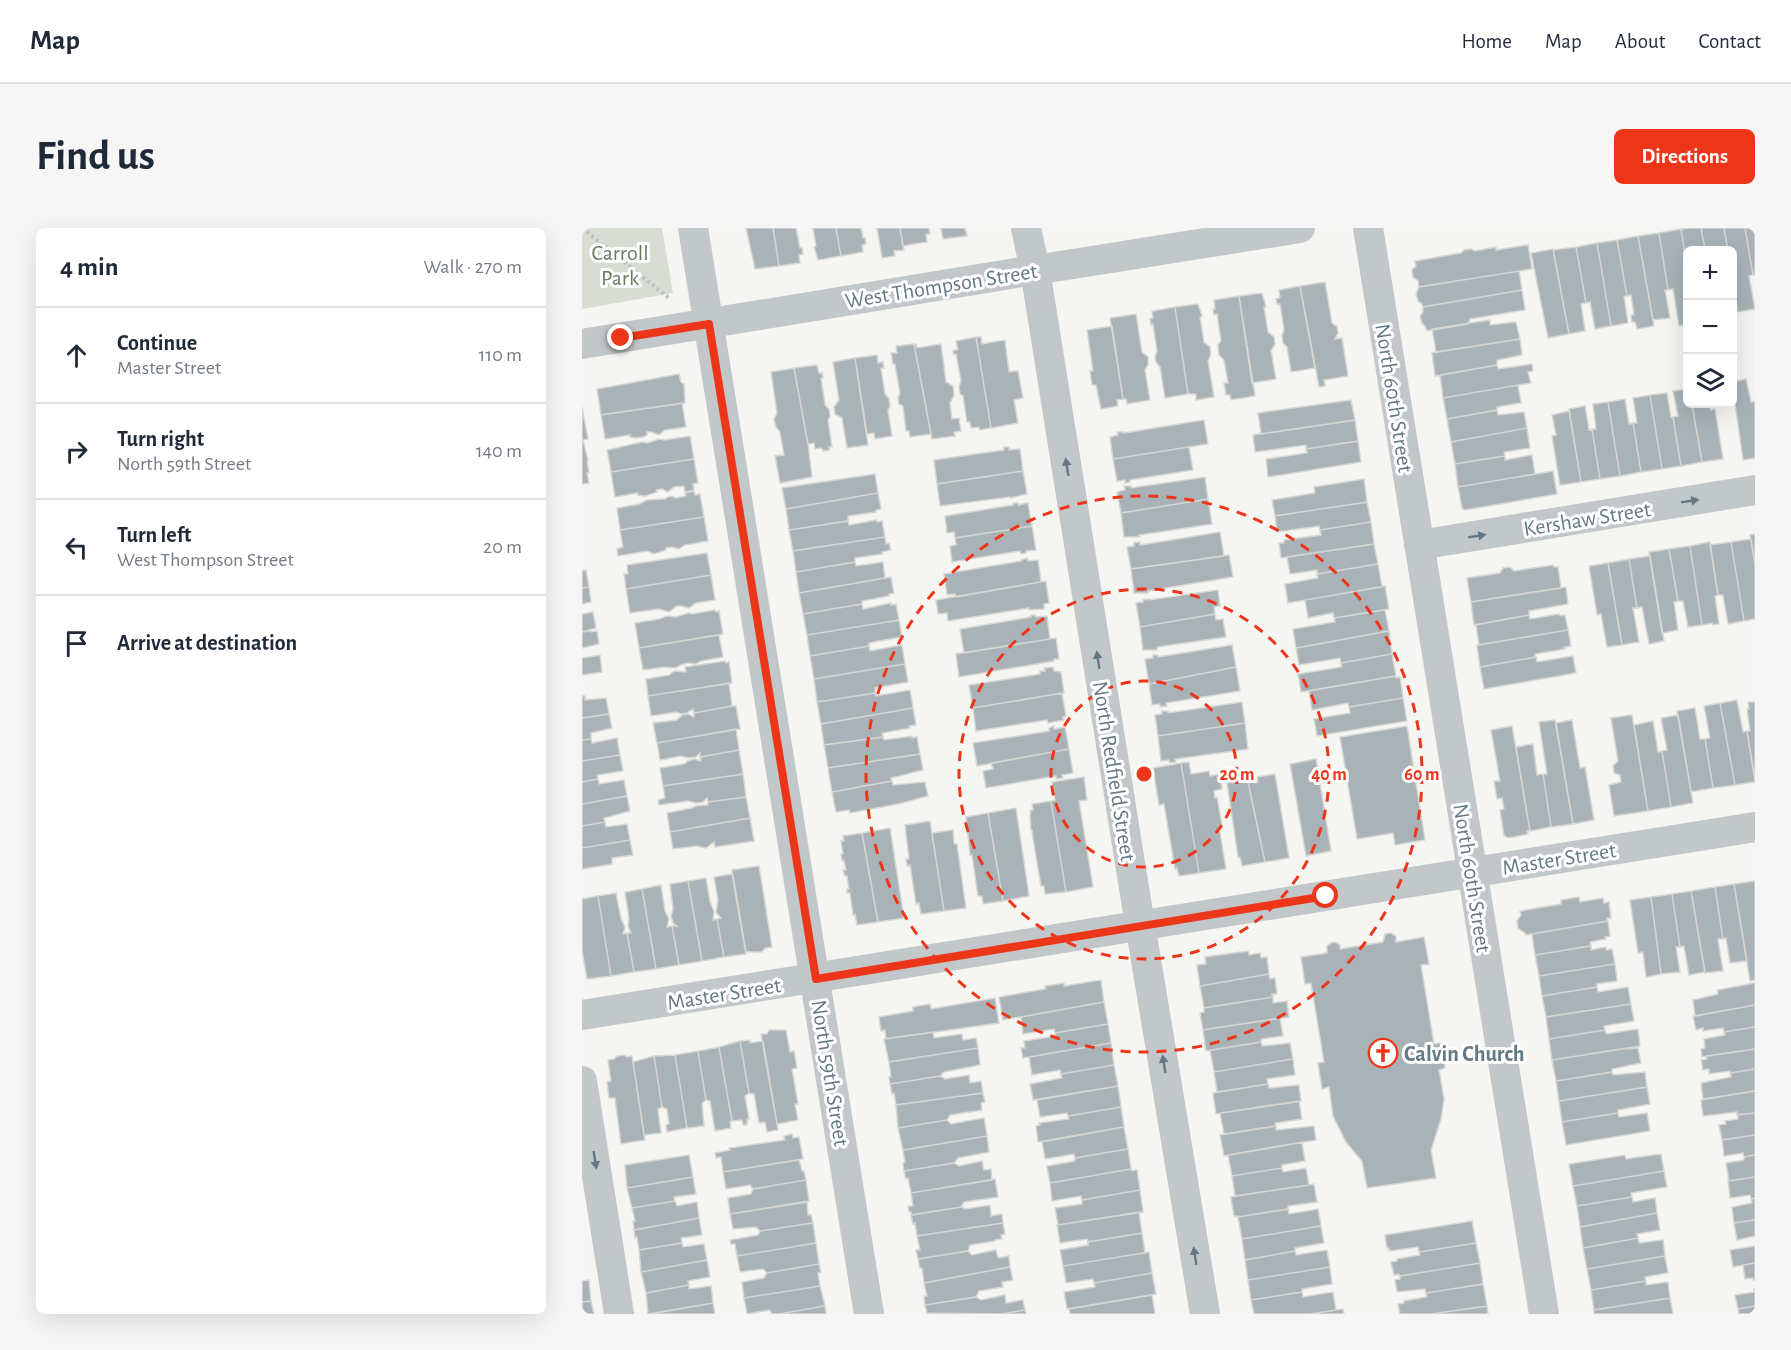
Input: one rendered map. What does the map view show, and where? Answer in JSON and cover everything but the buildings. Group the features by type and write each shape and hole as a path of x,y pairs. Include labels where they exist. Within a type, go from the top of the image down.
{"street":[{"name":"North 59th Street","path":"693,228 869,1314"},
{"name":"North Redfield Street","path":"1026,228 1035,270 1204,1314"},
{"name":"West Thompson Street","path":"582,344 1300,228"},
{"name":"North 60th Street","path":"1368,228 1544,1314"},
{"name":"Kershaw Street","path":"1419,545 1755,490"},
{"name":"Master Street","path":"582,1015 1755,827"},
{"path":"582,1081 619,1314"}],"path":[{"path":"582,228 677,304"}],"green space":[{"name":"Carroll Park","path":"582,228 662,228 673,293 582,309"}],"place":[{"name":"Calvin Church","path":"1383,1053"}],"route":[{"path":"621,338 709,324 816,979 1326,896"}]}
